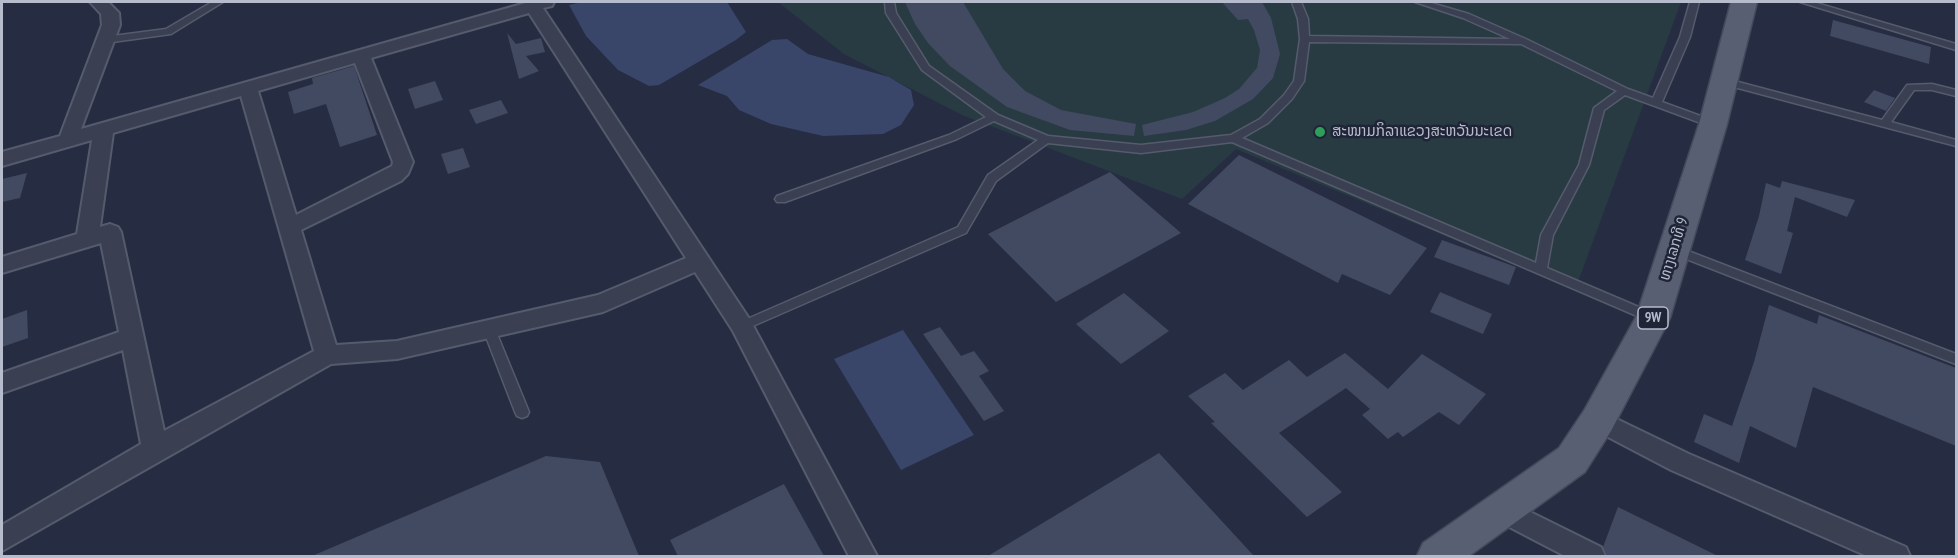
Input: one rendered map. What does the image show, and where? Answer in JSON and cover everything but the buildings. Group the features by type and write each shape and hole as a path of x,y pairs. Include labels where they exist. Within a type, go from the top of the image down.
{"main road":[{"name":"ທາງເລກທີ 9","path":"1437,556 1572,460 1598,420 1653,318 1713,124 1744,2"}],"street":[{"path":"68,140 111,25 110,13 98,2"},
{"path":"2,159 540,4 742,326 863,556"},
{"path":"289,227 394,176 401,169 403,162 362,55"},
{"path":"248,88 327,355"},
{"path":"87,239 104,129"},
{"path":"2,265 110,232 155,449"},
{"path":"2,539 155,449 327,355 397,350 603,303 700,261"},
{"path":"2,383 132,337"},
{"path":"1598,420 1680,462 1896,556"},
{"path":"1502,510 1591,556"}],"lane":[{"path":"105,40 168,32 218,2"},
{"path":"889,2 891,13 925,68 994,117 1046,139 1141,149 1187,146 1233,138 1264,121 1288,97 1299,81 1305,39 1303,19 1296,2"},
{"path":"1420,2 1466,16 1525,42 1624,91 1713,124"},
{"path":"1656,104 1685,37 1695,2"},
{"path":"1805,2 1956,47"},
{"path":"1305,39 1525,42"},
{"path":"1724,81 1956,142"},
{"path":"1885,124 1911,87 1932,87 1956,93"},
{"path":"1541,270 1547,235 1584,165 1599,108 1624,91"},
{"path":"781,199 953,137 994,117"},
{"path":"1233,138 1653,318"},
{"path":"742,326 962,230 992,178 1046,139"},
{"path":"1674,250 1956,359"},
{"path":"489,329 522,412"}],"shaded area":[{"name":"ສະໜາມກິລາແຂວງສະຫວັນນະເຂດ","path":"778,2 1681,2 1575,290 1236,149 1182,199 962,115 844,54"}],"water":[{"path":"582,2 727,2 746,32 659,85 649,86 618,70 586,36 569,5"},
{"path":"787,39 808,54 889,77 911,90 914,105 901,125 883,134 823,136 771,124 739,110 727,96 698,85 772,40"},
{"path":"903,330 974,435 901,470 834,359"}],"place":[{"name":"ສະໜາມກິລາແຂວງສະຫວັນນະເຂດ","path":"1320,132"}]}
